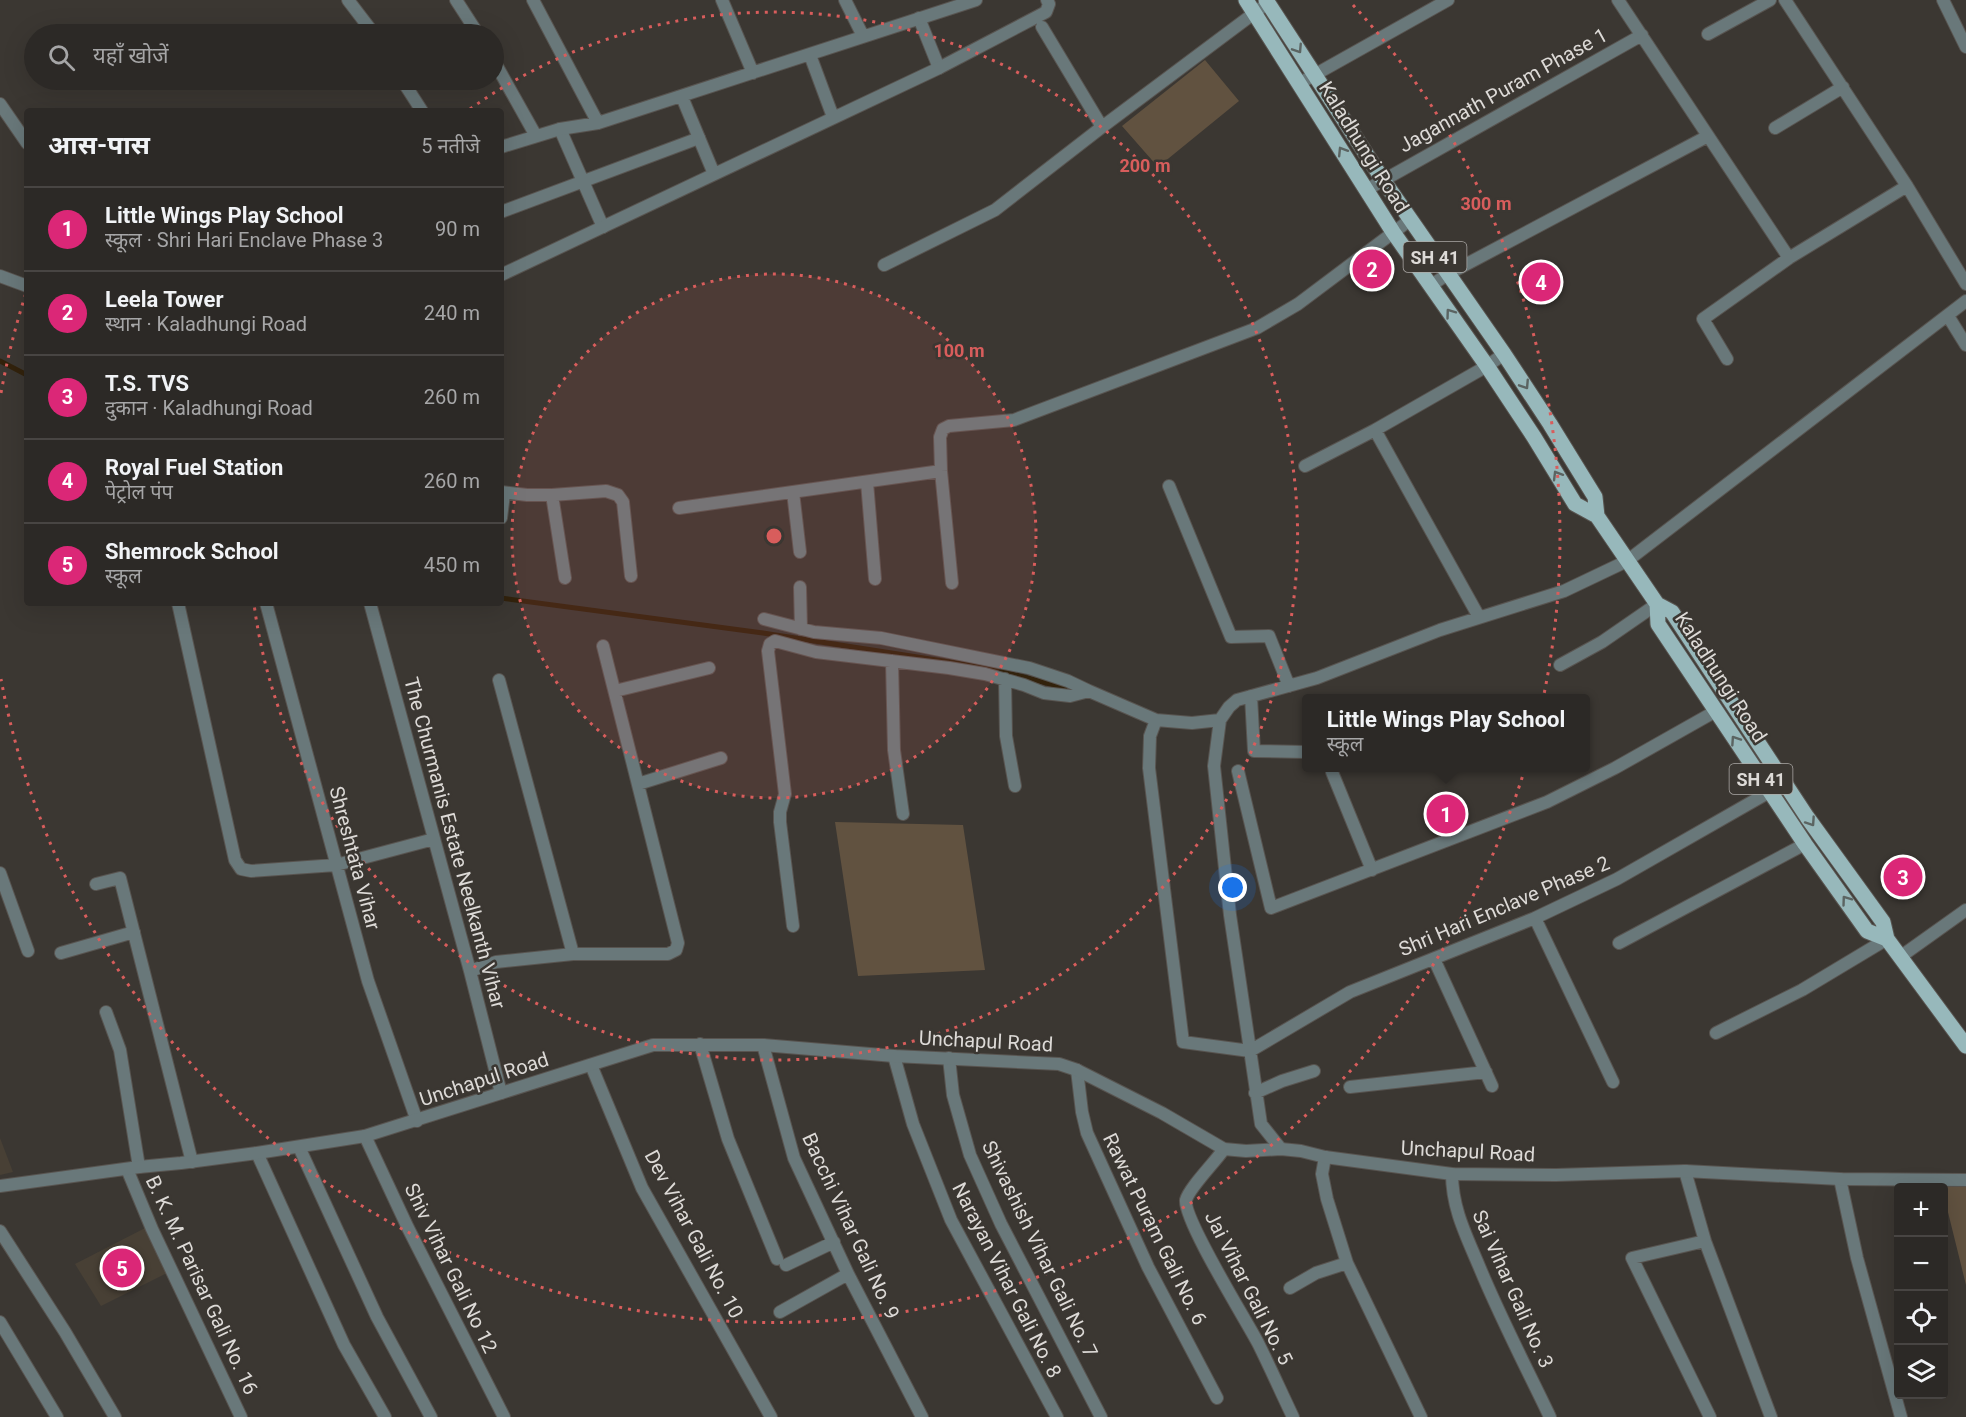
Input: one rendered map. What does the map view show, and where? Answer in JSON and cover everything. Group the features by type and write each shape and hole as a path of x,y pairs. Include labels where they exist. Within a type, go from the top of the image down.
{"main road":[{"name":"Kaladhungi Road","path":"1268,2 1383,180 1550,423 1595,497 1597,516 1627,561 1657,604 1672,612 1785,783 1883,922 1887,939 1966,1046"},
{"name":"Kaladhungi Road","path":"1250,6 1393,232 1488,366 1575,504 1597,516"},
{"name":"Kaladhungi Road","path":"1657,604 1658,624 1805,844 1867,931 1887,939"}],"street":[{"path":"348,0 366,24"},
{"path":"456,0 472,24"},
{"path":"533,0 598,123"},
{"path":"722,0 753,73"},
{"path":"845,0 862,36"},
{"path":"504,146 560,129 598,123 976,0"},
{"path":"504,274 939,68 1046,12 1047,0"},
{"path":"1300,83 1448,0"},
{"name":"Jagannath Puram Phase 1","path":"1618,0 1789,258"},
{"path":"1708,34 1770,0"},
{"path":"1785,0 1907,186 1966,284"},
{"path":"1943,0 1966,47"},
{"path":"884,265 995,210 1102,127 1250,6 1268,2"},
{"path":"919,18 939,68"},
{"path":"1042,27 1102,127"},
{"name":"Jagannath Puram Phase 1","path":"1366,190 1642,35"},
{"path":"810,55 833,117"},
{"path":"504,79 536,136"},
{"path":"1775,128 1843,87"},
{"path":"408,90 420,108"},
{"path":"682,97 714,174"},
{"path":"0,104 24,139"},
{"path":"560,129 603,227"},
{"path":"1430,286 1448,274 1708,136"},
{"path":"504,211 699,138"},
{"path":"1727,359 1703,319 1789,258 1907,186"},
{"path":"952,583 941,471 940,437 943,429 949,426 1014,420 1257,328 1298,304 1410,220"},
{"path":"0,276 24,285"},
{"path":"1281,1149 1261,1124 1230,915 1214,766 1220,720 1228,707 1237,700 1317,678 1440,630 1564,591 1627,561 1966,301"},
{"path":"1948,316 1966,345"},
{"path":"1305,466 1375,430 1488,366 1504,354"},
{"path":"1375,430 1479,617"},
{"path":"679,508 941,471"},
{"path":"867,482 875,579"},
{"path":"1169,486 1231,638 1269,636 1289,686"},
{"path":"504,493 552,495 606,491 618,495 623,502 631,576"},
{"path":"793,492 800,552"},
{"path":"552,495 565,578"},
{"path":"800,587 801,629"},
{"path":"1560,665 1602,642 1657,604"},
{"path":"179,606 235,860 241,869 251,871 336,865 434,839"},
{"name":"Shreshtata Vihar","path":"267,606 368,981 417,1121"},
{"name":"The Churmanis Estate Neelkanth Vihar","path":"371,606 501,1093"},
{"path":"765,619 801,629 881,638 1029,668 1068,681 1155,720 1192,723 1220,720"},
{"path":"793,926 780,822 785,794 768,651 770,644 775,641 816,652 958,669 1005,680 1044,693 1070,696 1089,691"},
{"path":"470,971 496,962 573,954 668,954 676,950 678,943 603,646"},
{"path":"892,661 894,750 903,814"},
{"path":"615,692 709,668"},
{"path":"499,680 573,954"},
{"path":"1005,680 1006,736 1015,786"},
{"path":"1251,696 1254,751 1302,752"},
{"path":"1238,771 1271,908 1547,802 1614,768 1716,711"},
{"path":"1155,720 1150,736 1149,768 1183,1042 1250,1051"},
{"path":"638,784 721,758"},
{"path":"1332,772 1372,870"},
{"name":"Shri Hari Enclave Phase 2","path":"1250,1051 1350,992 1535,918 1617,879 1785,783"},
{"path":"1619,943 1805,844"},
{"path":"0,873 28,951"},
{"path":"96,884 120,878 192,1162"},
{"path":"1900,957 1966,910"},
{"path":"1535,918 1613,1082"},
{"path":"61,953 134,932"},
{"path":"1716,1033 1802,990 1887,939"},
{"path":"1434,959 1492,1086"},
{"name":"B. K. M. Parisar Gali No. 16","path":"106,1012 120,1050 133,1168 152,1228 241,1417"},
{"path":"700,1044 728,1139 781,1262 834,1242"},
{"name":"Unchapul Road","path":"0,1186 192,1162 365,1136 653,1045 700,1044 763,1045 894,1056 1059,1064 1077,1070 1162,1113 1224,1149 1301,1151 1325,1157 1452,1174 1556,1175 1685,1171 1840,1179 1966,1180"},
{"name":"Bacchi Vihar Gali No. 9","path":"763,1045 794,1158 848,1274 922,1417"},
{"name":"Narayan Vihar Gali No. 8","path":"894,1056 913,1124 951,1220 1057,1417"},
{"name":"Shivashish Vihar Gali No. 7","path":"949,1059 953,1095 970,1155 1001,1224 1101,1417"},
{"name":"Dev Vihar Gali No. 10","path":"591,1065 642,1188 771,1417"},
{"name":"Rawat Puram Gali No. 6","path":"1077,1070 1087,1133 1148,1268 1217,1398"},
{"path":"1255,1093 1282,1081 1314,1071"},
{"path":"1350,1087 1486,1072"},
{"name":"Shiv Vihar Gali No 12","path":"365,1136 408,1228 504,1417"},
{"path":"299,1147 377,1317 431,1417"},
{"name":"Jai Vihar Gali No. 5","path":"1224,1149 1186,1200 1188,1212 1198,1235 1258,1343 1293,1417"},
{"path":"257,1153 344,1345 385,1417"},
{"path":"1325,1157 1322,1174 1327,1199 1347,1263 1421,1417"},
{"path":"1685,1171 1705,1241 1771,1417"},
{"name":"Sai Vihar Gali No. 3","path":"1452,1174 1452,1195 1461,1225 1550,1417"},
{"path":"1840,1179 1857,1258 1901,1417"},
{"path":"0,1231 65,1332 115,1417"},
{"path":"1705,1241 1632,1258 1710,1417"},
{"path":"1290,1288 1316,1273 1347,1263"},
{"path":"780,1312 848,1274"},
{"path":"0,1322 57,1417"}],"shaded area":[{"path":"1205,60 1239,101 1158,167 1122,126"},
{"path":"835,822 963,825 985,970 858,976"},
{"path":"0,1138 13,1172 0,1175"},
{"path":"1948,1186 1966,1187 1966,1285 1948,1212"},
{"path":"147,1227 169,1272 101,1306 75,1264"}],"waterway":[{"path":"0,361 24,373"},
{"path":"504,598 763,633 988,668 1066,688"}],"place":[{"name":"Leela Tower","path":"1372,269"},
{"name":"Royal Fuel Station","path":"1541,282"},
{"name":"Little Wings Play School","path":"1446,814"},
{"name":"T.S. TVS","path":"1903,877"},
{"name":"Shemrock School","path":"122,1268"}]}
